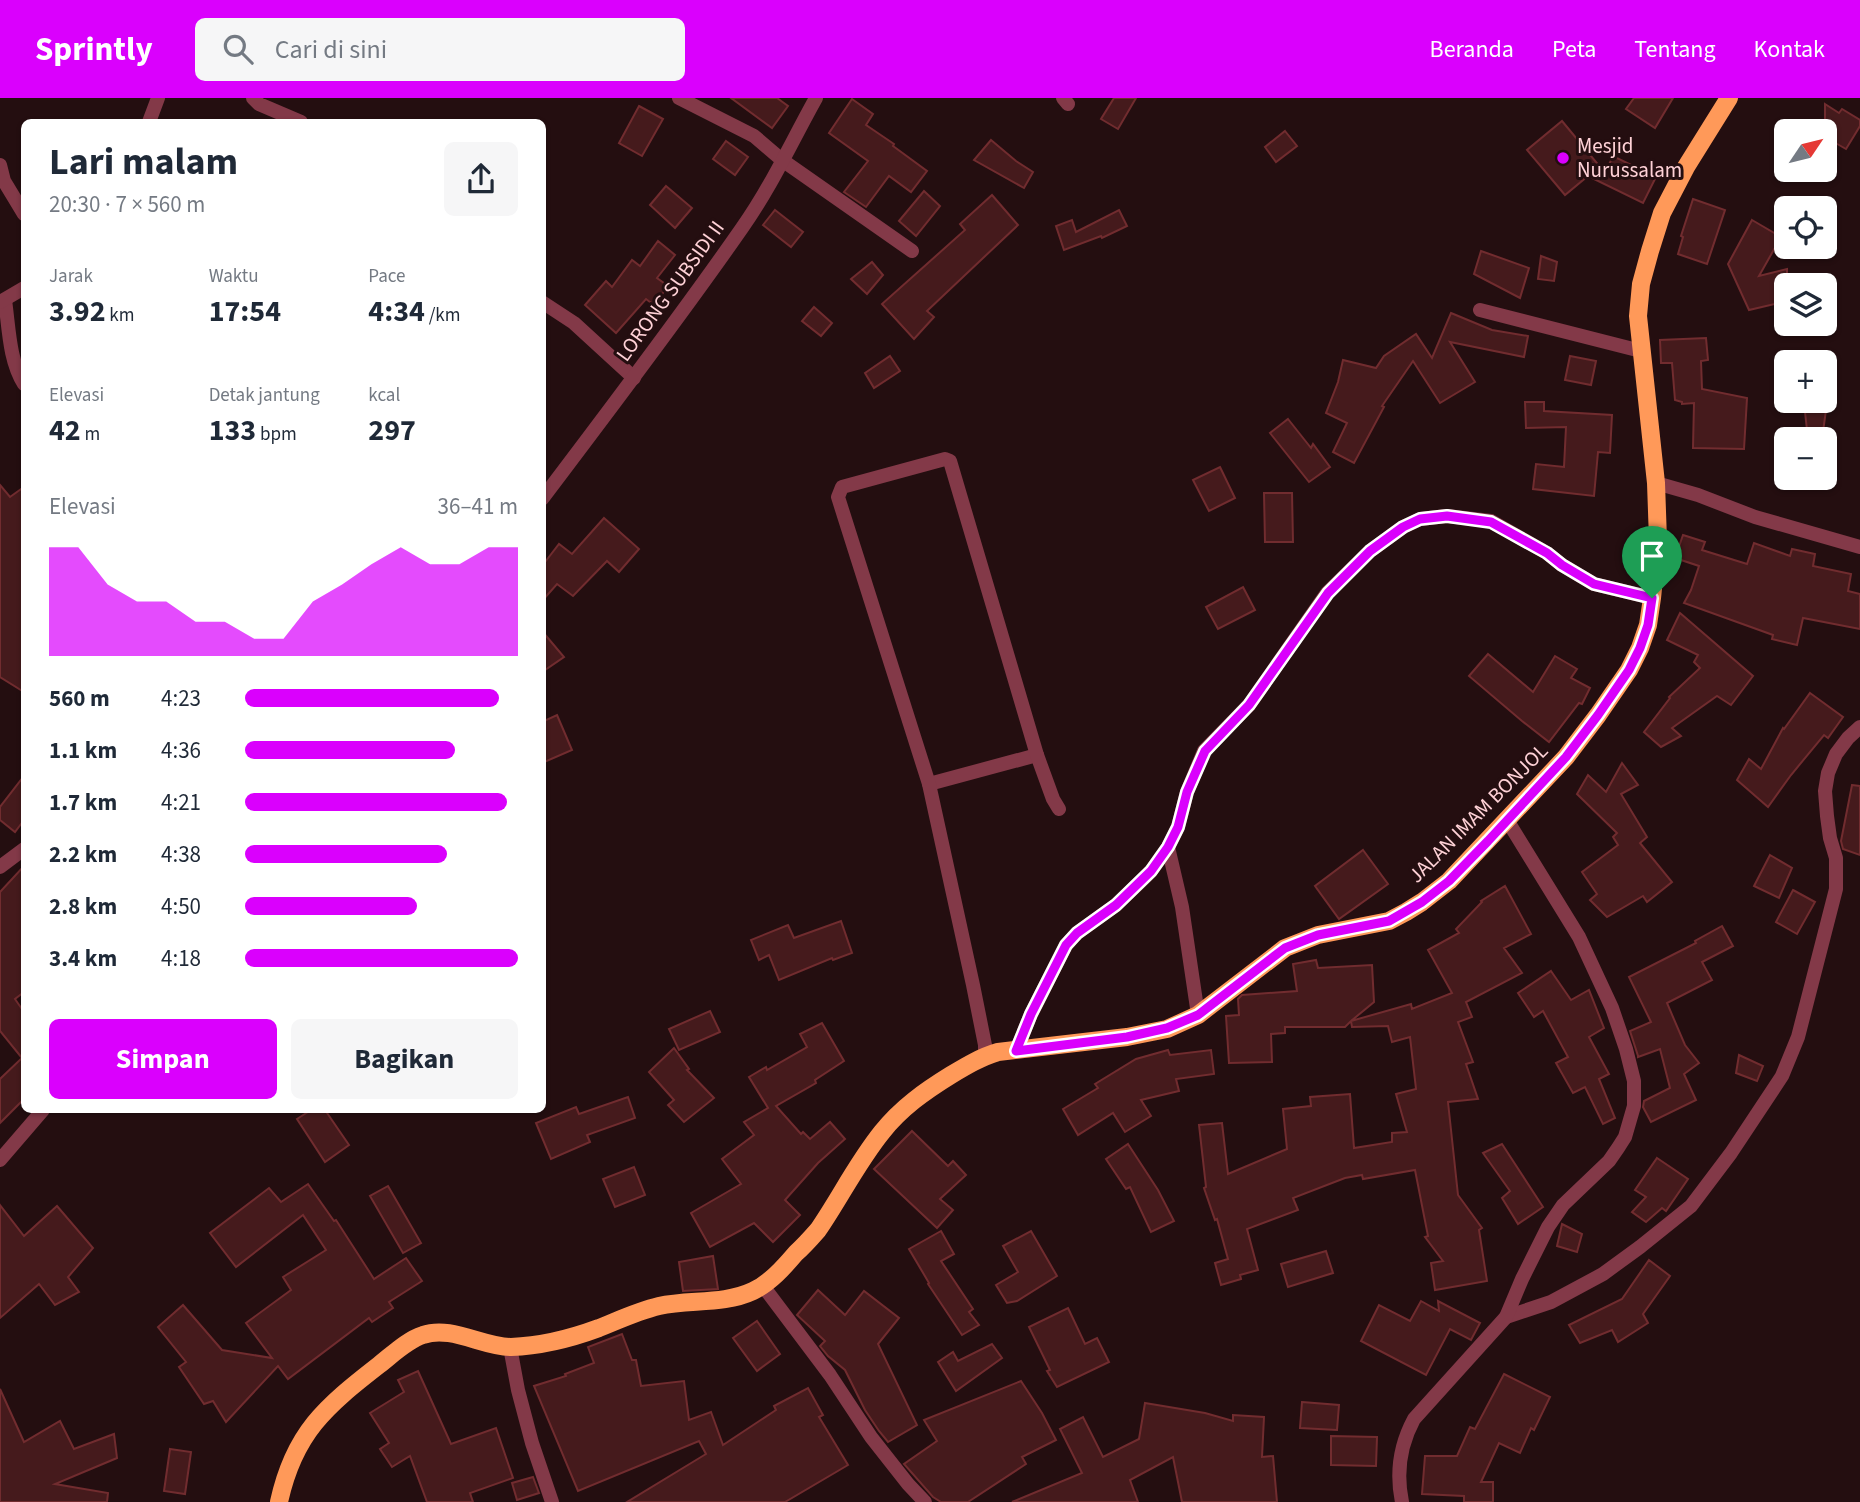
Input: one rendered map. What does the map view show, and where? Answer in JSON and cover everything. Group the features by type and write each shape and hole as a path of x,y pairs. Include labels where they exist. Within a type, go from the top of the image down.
{"main road":[{"name":"JALAN IMAM BONJOL","path":"279,1502 292,1459 313,1423 339,1397 402,1347 422,1335 450,1334 510,1347 549,1343 659,1306 725,1300 750,1293 764,1286 816,1232 883,1130 929,1088 985,1056 998,1052 1127,1037 1167,1028 1198,1015 1285,948 1318,935 1389,921 1422,902 1449,881 1566,757 1629,670 1640,648 1648,625 1658,540 1656,483 1638,316 1641,284 1662,213 1686,167 1729,98"}],"street":[{"path":"150,119 158,98"},
{"path":"253,98 259,104 294,119"},
{"path":"678,98 737,125 754,136 782,160 912,251"},
{"name":"LORONG SUBSIDI II","path":"546,494 743,227 816,98"},
{"path":"0,165 4,181 21,209"},
{"path":"21,290 3,301 16,372 21,380"},
{"path":"546,305 574,323 634,378"},
{"path":"1480,310 1641,351"},
{"path":"985,1056 973,985 929,784 838,497 842,487 932,462 945,459 950,461 1037,755 1059,809"},
{"path":"1656,483 1698,495 1755,517 1860,547"},
{"path":"1016,1051 1031,1014 1066,945 1077,933 1116,905 1151,871 1178,827 1187,792 1205,751 1249,705 1317,608 1340,580 1370,551 1420,519 1447,516 1491,522 1547,553 1594,584 1652,598"},
{"path":"1506,1317 1550,1302 1603,1274 1691,1206 1731,1153 1782,1076 1798,1037 1836,889 1836,858 1830,838 1825,791 1828,773 1836,754 1860,727"},
{"path":"929,784 1037,755"},
{"path":"1402,1502 1399,1484 1402,1451 1408,1429 1506,1317 1540,1242 1556,1214 1609,1161 1625,1137 1634,1106 1634,1081 1612,1008 1579,937 1507,820"},
{"path":"1168,847 1182,906 1198,1015"},
{"path":"0,867 21,851"},
{"path":"0,1160 40,1113"},
{"path":"764,1286 830,1375 877,1445 925,1502"},
{"path":"510,1347 532,1443 552,1502"}],"building":[{"path":"731,98 777,98 788,106 772,128"},
{"path":"1114,98 1136,98 1118,129 1101,119"},
{"path":"1634,98 1673,98 1655,128 1626,109"},
{"path":"852,99 873,114 866,125 927,171 911,192 889,176 866,207 844,192 868,161 829,133"},
{"path":"1825,104 1839,113 1842,109 1860,120 1860,126 1846,149 1838,144 1838,119 1825,119"},
{"path":"639,106 663,119 642,156 619,143"},
{"name":"Mesjid Nurussalam","path":"1562,121 1605,173 1613,156 1656,177 1643,203 1588,176 1565,195 1527,150"},
{"path":"1285,131 1297,146 1276,162 1265,147"},
{"path":"991,140 1033,172 1024,188 974,160"},
{"path":"726,141 748,157 735,175 713,159"},
{"path":"666,186 692,208 675,228 650,205"},
{"path":"924,191 940,206 916,236 899,221"},
{"path":"992,195 1018,225 927,311 934,317 914,339 882,304 965,230 960,224"},
{"path":"1693,199 1725,210 1707,264 1678,254"},
{"path":"775,210 803,232 791,247 763,225"},
{"path":"1119,210 1127,226 1102,238 1101,236 1064,250 1056,226 1072,220 1076,232"},
{"path":"1752,220 1774,233 1774,249 1759,276 1787,269 1787,273 1774,273 1774,304 1749,310 1728,264"},
{"path":"658,241 675,255 657,278 668,286 654,305 646,299 616,333 585,305 606,281 612,287 632,260 640,266"},
{"path":"1481,251 1529,268 1520,298 1474,274"},
{"path":"1541,256 1557,262 1554,281 1538,279"},
{"path":"872,262 883,275 867,294 851,279"},
{"path":"814,307 832,323 821,336 802,321"},
{"path":"1451,313 1492,330 1528,336 1524,357 1450,342 1475,382 1440,403 1413,361 1382,406 1384,407 1354,463 1333,452 1347,423 1326,413 1343,360 1376,368 1384,356 1416,334 1432,358"},
{"path":"1706,338 1708,360 1701,361 1702,389 1747,398 1744,449 1693,448 1694,403 1682,404 1675,400 1672,363 1661,363 1660,340"},
{"path":"890,356 900,371 874,388 865,373"},
{"path":"1570,356 1596,361 1591,385 1565,380"},
{"path":"1525,402 1544,402 1544,411 1612,415 1610,453 1598,452 1594,496 1533,489 1536,464 1564,467 1566,427 1526,428"},
{"path":"1805,413 1826,413 1824,427 1807,427"},
{"path":"1288,419 1311,448 1313,444 1330,467 1309,482 1270,433"},
{"path":"1220,467 1235,498 1209,511 1193,480"},
{"path":"0,485 10,497 21,489 21,690 0,677"},
{"path":"1264,493 1292,493 1293,542 1265,542"},
{"path":"604,518 639,549 619,572 607,561 573,596 557,584 546,596 546,561 559,544 572,554"},
{"path":"1683,535 1705,542 1702,550 1747,564 1754,543 1790,556 1792,549 1815,554 1813,566 1851,574 1848,591 1860,594 1860,629 1803,618 1797,645 1772,639 1773,635 1684,603 1699,566 1675,558"},
{"path":"1243,587 1255,610 1218,629 1206,607"},
{"path":"1680,613 1753,676 1731,705 1717,696 1672,728 1681,736 1661,747 1644,732 1669,697 1700,668 1694,662 1698,655 1667,640"},
{"path":"546,636 564,657 546,669"},
{"path":"1488,654 1533,692 1555,656 1577,669 1571,678 1590,688 1582,704 1579,703 1549,742 1469,676"},
{"path":"1810,693 1843,717 1828,738 1824,735 1768,807 1737,780 1749,759 1761,769 1783,728"},
{"path":"557,715 572,750 546,761 546,720"},
{"path":"1622,763 1638,785 1621,794 1647,837 1640,843 1672,882 1647,902 1643,896 1607,917 1590,900 1597,894 1582,872 1618,845 1613,837 1617,833 1577,794 1588,775 1606,792"},
{"path":"21,780 21,824 15,832 0,820 0,807"},
{"path":"1852,785 1860,786 1860,855 1843,849 1841,841"},
{"path":"1363,850 1388,884 1339,919 1315,886"},
{"path":"1770,855 1792,868 1779,898 1754,886"},
{"path":"21,869 21,994 15,999 21,1008 21,1057 0,1031 0,892"},
{"path":"1505,886 1531,934 1504,948 1522,973 1466,1002 1472,1017 1458,1022 1473,1062 1466,1064 1478,1099 1448,1102 1458,1195 1482,1228 1479,1230 1487,1281 1435,1290 1431,1263 1443,1261 1425,1237 1428,1236 1415,1170 1363,1179 1362,1175 1345,1178 1293,1198 1298,1210 1247,1229 1258,1270 1240,1275 1241,1279 1221,1285 1215,1263 1228,1259 1217,1219 1215,1220 1204,1188 1199,1125 1222,1123 1228,1174 1287,1149 1283,1109 1311,1106 1310,1097 1350,1094 1354,1148 1392,1142 1392,1133 1407,1132 1396,1094 1416,1089 1410,1037 1392,1042 1388,1026 1352,1027 1351,1021 1411,1004 1412,1009 1452,993 1428,950 1459,933 1456,929 1481,901"},
{"path":"1793,890 1815,902 1797,934 1776,922"},
{"path":"841,921 852,953 833,960 832,958 779,980 769,955 759,960 751,940 788,925 794,938"},
{"path":"1722,926 1733,946 1702,962 1712,980 1667,1003 1685,1045 1699,1063 1684,1074 1696,1100 1651,1122 1643,1107 1644,1101 1670,1088 1660,1049 1638,1057 1630,1031 1651,1022 1629,977 1696,943 1695,941"},
{"path":"1316,960 1318,968 1372,965 1374,1002 1345,1027 1285,1027 1285,1033 1271,1034 1272,1062 1229,1063 1226,1016 1239,1015 1238,999 1242,995 1297,991 1293,964"},
{"path":"1551,971 1571,1000 1589,990 1604,1028 1589,1037 1609,1074 1599,1079 1615,1118 1603,1124 1585,1087 1573,1093 1556,1063 1568,1057 1543,1011 1534,1017 1518,993"},
{"path":"710,1011 720,1032 679,1050 669,1029"},
{"path":"822,1023 844,1061 815,1080 816,1083 776,1106 801,1134 803,1132 810,1139 830,1122 845,1139 818,1163 785,1200 800,1215 773,1242 754,1223 710,1247 691,1213 741,1184 722,1159 754,1135 744,1122 768,1108 749,1077 807,1047 800,1034"},
{"path":"674,1048 689,1069 687,1070 714,1098 684,1122 668,1105 674,1100 649,1072"},
{"path":"1168,1050 1170,1055 1211,1050 1214,1074 1176,1079 1179,1091 1141,1100 1151,1116 1125,1132 1113,1113 1078,1135 1063,1109 1098,1088 1095,1084 1136,1059"},
{"path":"1739,1055 1763,1066 1757,1081 1736,1073"},
{"path":"21,1059 21,1102 0,1123 0,1079"},
{"path":"628,1097 635,1118 587,1135 590,1142 551,1159 536,1123 576,1107 579,1114"},
{"path":"306,1113 327,1113 349,1145 325,1162 297,1119"},
{"path":"912,1131 948,1166 953,1161 966,1175 940,1199 953,1210 937,1228 874,1169"},
{"path":"1128,1144 1158,1190 1174,1221 1151,1232 1130,1187 1126,1189 1106,1159"},
{"path":"1502,1144 1543,1207 1518,1224 1502,1198 1510,1191 1483,1153"},
{"path":"1657,1158 1688,1179 1666,1211 1662,1208 1646,1222 1632,1212 1646,1197 1635,1190"},
{"path":"634,1167 645,1195 615,1207 603,1179"},
{"path":"308,1184 334,1221 336,1220 374,1279 406,1258 422,1281 389,1302 393,1308 372,1322 369,1318 288,1379 278,1366 226,1422 213,1401 204,1404 179,1367 186,1362 158,1327 183,1305 222,1350 272,1358 246,1323 291,1290 283,1277 326,1250 303,1215 236,1267 210,1233 269,1188 281,1202"},
{"path":"388,1186 421,1243 403,1253 370,1196"},
{"path":"0,1205 24,1236 57,1206 93,1248 68,1277 79,1292 55,1305 39,1284 0,1318"},
{"path":"1562,1224 1582,1234 1577,1252 1557,1246"},
{"path":"941,1231 954,1254 941,1261 973,1309 969,1312 979,1325 962,1335 928,1284 909,1249"},
{"path":"1031,1231 1057,1276 1017,1301 1007,1303 996,1285 1018,1272 1003,1246"},
{"path":"1326,1251 1333,1273 1288,1287 1281,1264"},
{"path":"713,1256 718,1289 683,1291 679,1262"},
{"path":"1649,1260 1670,1276 1643,1314 1648,1323 1618,1342 1612,1330 1580,1343 1569,1325 1622,1299"},
{"path":"818,1290 845,1315 864,1291 899,1318 878,1344 917,1425 888,1442 879,1431 845,1370 820,1346 825,1341 797,1315"},
{"path":"1421,1301 1439,1311 1438,1301 1480,1323 1471,1340 1450,1329 1426,1375 1361,1341 1379,1305 1410,1321"},
{"path":"1068,1308 1085,1344 1097,1338 1109,1362 1057,1387 1047,1371 1050,1370 1029,1327"},
{"path":"757,1321 780,1354 757,1371 733,1338"},
{"path":"622,1334 632,1360 636,1360 641,1386 684,1381 689,1420 711,1412 723,1445 776,1410 774,1406 808,1388 823,1415 819,1417 848,1465 785,1502 627,1502 706,1454 699,1441 578,1491 534,1386 566,1376 565,1374 594,1363 588,1347"},
{"path":"992,1344 1002,1358 956,1391 938,1362 953,1352 958,1361"},
{"path":"418,1371 451,1444 496,1428 513,1478 470,1493 473,1502 427,1502 410,1456 392,1467 380,1449 389,1443 370,1413 404,1392 398,1380"},
{"path":"1504,1374 1550,1397 1534,1430 1531,1428 1520,1453 1499,1443 1481,1482 1493,1482 1493,1502 1464,1502 1464,1496 1422,1494 1425,1456 1457,1456 1470,1427 1475,1429"},
{"path":"1021,1381 1056,1440 1022,1457 1026,1464 968,1502 941,1502 933,1497 904,1464 937,1441 924,1420"},
{"path":"0,1389 24,1442 60,1421 74,1449 114,1434 117,1458 55,1484 108,1493 107,1502 0,1502"},
{"path":"1302,1402 1339,1405 1337,1430 1300,1428"},
{"path":"1145,1403 1205,1413 1233,1421 1233,1415 1264,1417 1262,1457 1273,1456 1277,1502 1182,1502 1173,1457 1130,1480 1138,1502 1012,1502 1082,1473 1060,1429 1083,1417 1103,1457 1139,1439"},
{"path":"1331,1436 1377,1437 1376,1466 1331,1465"},
{"path":"170,1449 191,1452 185,1494 164,1491"},
{"path":"533,1477 539,1493 517,1500 512,1483"}],"place":[{"name":"Mesjid Nurussalam","path":"1563,158"}],"route":[{"path":"1447,516 1491,522 1547,553 1594,584 1652,598 1648,625 1640,648 1629,670 1598,715 1566,757 1488,841 1449,881 1422,902 1389,921 1318,935 1285,948 1220,1000 1188,1021 1127,1037 1016,1051 1031,1014 1066,945 1140,882 1168,847 1178,827 1187,792 1205,751 1249,705 1328,593 1370,551 1403,527 1420,519 1447,516"}]}
